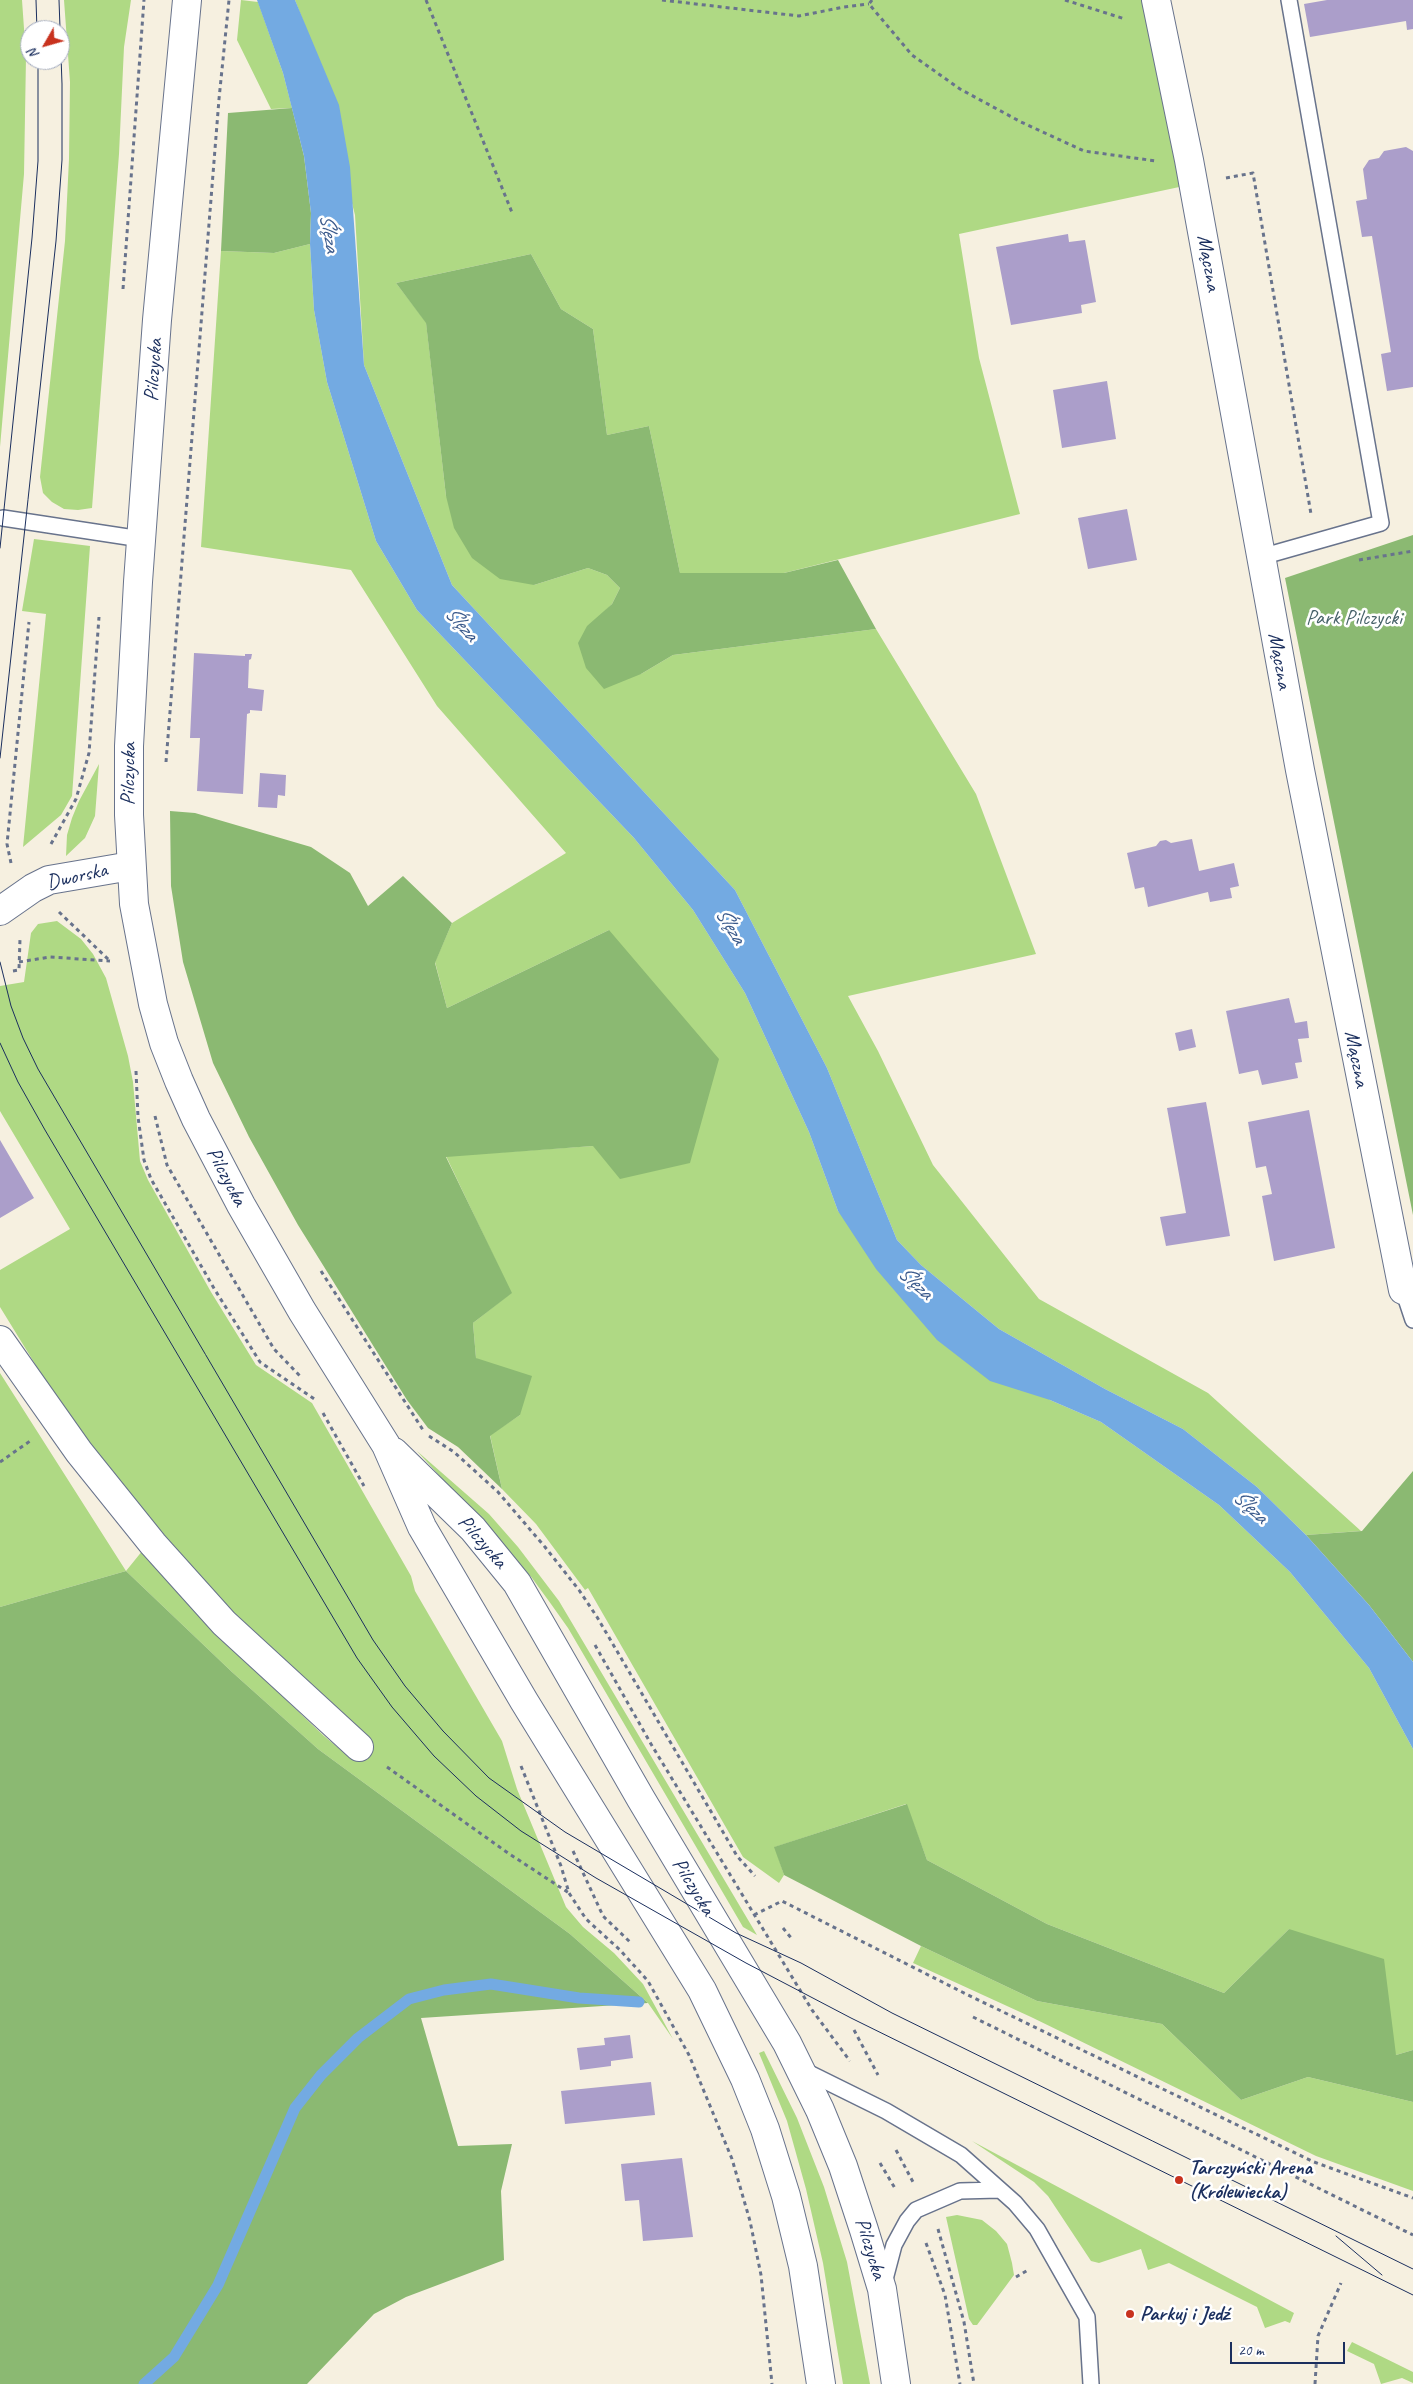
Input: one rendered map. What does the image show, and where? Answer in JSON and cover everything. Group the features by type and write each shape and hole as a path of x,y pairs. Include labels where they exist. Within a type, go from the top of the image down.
{"street":[{"name":"Pilczycka","path":"187,0 165,227 141,539 129,746 131,866 137,923 153,1004 164,1043 189,1104 241,1205 302,1311 386,1445 422,1527 524,1701 702,1990 745,2079 765,2129 786,2196 803,2266 821,2384"},
{"name":"Mączna","path":"1159,13 1191,172 1302,780 1403,1290"},
{"name":"Dworska","path":"0,911 33,888 49,880 131,866"},
{"path":"0,1340 79,1452 153,1544 224,1623 359,1747"},
{"name":"Pilczycka","path":"386,1445 473,1529 517,1583 800,2068 843,2166 882,2290 896,2384"}],"lane":[{"path":"1261,557 1381,523 1289,0"},
{"path":"3,518 141,539"},
{"name":"Mączna","path":"1403,1290 1413,1320"},
{"path":"800,2068 886,2111 960,2155 1015,2203 1037,2228 1087,2317 1091,2384"},
{"path":"882,2290 894,2245 906,2221 916,2210 960,2191 999,2190"}],"path":[{"path":"123,293 144,0"},
{"path":"165,765 219,99 229,0"},
{"path":"426,0 513,215"},
{"path":"662,0 798,16 869,4 872,0"},
{"path":"1065,0 1142,25 1159,13"},
{"path":"869,4 912,55 960,89 1021,122 1084,151 1163,162 1191,172 1253,173 1316,542"},
{"path":"48,850 76,799 89,753 100,616"},
{"path":"12,869 7,844 28,622"},
{"path":"19,962 50,957 80,957 110,961 55,908"},
{"path":"153,1108 167,1165 274,1349 302,1378"},
{"path":"319,1267 425,1433 454,1452 498,1492 545,1547 597,1616 737,1856 755,1876"},
{"path":"315,1392 320,1403"},
{"path":"322,1410 328,1425 369,1494"},
{"path":"359,1747 508,1854 569,1893"},
{"path":"518,1759 561,1866 569,1893 586,1919 620,1950 648,1981 689,2055 732,2159 750,2221 761,2275 772,2384"},
{"path":"572,1847 603,1916 635,1947"},
{"path":"855,2069 816,2016 754,1915 782,1901 796,1906 811,1916 957,1990 1314,2162 1413,2198"},
{"path":"783,1928 792,1938"},
{"path":"973,2018 1413,2235"},
{"path":"854,2030 881,2080"},
{"path":"894,2147 914,2184"},
{"path":"878,2160 898,2194"},
{"path":"938,2228 964,2322 974,2384"},
{"path":"925,2242 945,2295 960,2384"},
{"path":"1315,2384 1318,2336 1341,2283"}],"green space":[{"path":"0,0 22,0 23,20 20,20 20,70 26,70 24,174 0,447"},
{"path":"64,0 131,0 124,47 119,154 92,508 78,510 64,509 52,502 43,493 40,477 65,241 70,82 70,20 65,20"},
{"path":"241,0 258,2 283,73 292,108 271,109 237,40"},
{"path":"295,0 1147,0 1184,186 959,234 979,358 1020,514 784,573 680,573 649,426 607,435 593,329 561,309 531,254 396,283 426,322 446,496 534,585 588,568 607,575 620,588 612,604 601,615 641,674 673,655 876,629 976,794 1036,954 848,996 878,1051 933,1165 1039,1299 1208,1393 1361,1531 1306,1535 1257,1487 1183,1429 1105,1389 999,1329 921,1265 897,1240 827,1068 735,890 452,585 364,365 355,215 309,36"},
{"path":"292,108 304,156 311,213 310,244 274,253 221,251 228,113"},
{"path":"310,244 314,310 327,382 376,541 417,610 634,838 693,910 745,993 809,1132 838,1211 1050,1400 1101,1422 1219,1505 1290,1572 1369,1668 1413,1749 1413,2050 1396,2055 1289,1929 1224,1993 1047,1924 927,1860 906,1804 775,1847 784,1875 779,1883 743,1857 588,1588 585,1590 536,1524 502,1489 490,1435 520,1415 476,1358 473,1323 511,1293 446,1156 593,1146 609,930 447,1008 435,962 452,923 566,853 437,706 351,570 201,547 221,251 274,253"},
{"path":"531,254 561,309 593,329 607,435 649,426 680,573 784,573 838,560 876,629 673,655 641,674 604,689 586,668 578,643 587,626 612,604 620,588 607,575 588,568 534,585 500,579 472,558 454,528 446,496 426,323 396,283"},
{"name":"Park Pilczycki","path":"1413,535 1413,1215 1285,578"},
{"path":"34,539 90,546 72,796 61,815 23,847 46,614 22,611"},
{"path":"99,764 95,816 85,838 66,856 67,835 72,818"},
{"path":"170,811 195,813 311,847 350,873 368,906 403,876 452,923 435,963 447,1008 609,930 719,1059 690,1163 620,1179 593,1146 446,1157 512,1293 473,1323 476,1358 532,1376 520,1415 490,1436 502,1489 458,1447 428,1428 407,1400 298,1225 249,1137 213,1063 183,962 171,886"},
{"path":"57,921 81,939 93,954 106,978 128,1056 133,1082 140,1161 148,1180 211,1292 256,1365 312,1403 411,1576 415,1591 502,1741 517,1789 566,1907 583,1927 614,1953 643,1984 673,2039 648,2003 570,1934 318,1749 232,1672 126,1571 143,1550 239,1655 324,1736 348,1756 364,1740 230,1618 67,1416 0,1307 0,1270 70,1229 0,1111 0,986 24,982 31,933 38,924"},
{"path":"0,1373 126,1571 0,1607"},
{"path":"417,1451 489,1514 518,1547 559,1601 757,1935 743,1927 568,1628 532,1578"},
{"path":"1413,1471 1413,1662 1369,1605 1306,1535 1362,1531"},
{"path":"126,1571 232,1672 318,1749 570,1934 648,2003 421,2018 458,2146 512,2144 501,2191 504,2260 406,2297 374,2314 307,2384 0,2384 0,1607"},
{"path":"907,1804 927,1860 1047,1924 1224,1993 1289,1929 1384,1959 1396,2055 1413,2050 1413,2102 1308,2077 1241,2100 1162,2024 1037,2001 921,1946 784,1875 774,1847"},
{"path":"921,1946 1037,2001 1162,2024 1241,2100 1308,2077 1413,2102 1413,2191 1316,2156 1031,2017 913,1963"},
{"path":"764,2051 797,2118 824,2187 847,2262 870,2384 843,2384 823,2263 806,2189 787,2121 759,2053"},
{"path":"972,2141 1294,2313 1290,2323 1285,2321 1265,2328 1257,2307 1169,2263 1148,2270 1141,2249 1099,2263 1091,2261 1048,2196 1034,2182"},
{"path":"957,2215 982,2220 996,2231 1007,2244 1012,2263 1014,2275 977,2325 973,2325 969,2319 946,2217"},
{"path":"1352,2342 1413,2372 1413,2383 1402,2378 1381,2384 1374,2364 1347,2351"}],"water":[{"name":"Ślęza","path":"257,0 295,0 339,105 350,167 364,365 452,585 735,890 827,1068 897,1240 921,1265 999,1329 1105,1389 1183,1429 1257,1487 1306,1535 1369,1605 1413,1662 1413,1749 1369,1668 1290,1572 1219,1505 1101,1422 1050,1400 990,1381 937,1340 876,1269 838,1211 809,1132 745,993 693,910 634,838 417,610 376,541 327,382 314,310 310,244 311,213 304,156 283,73"}],"building":[{"path":"1327,0 1413,0 1413,29 1407,30 1406,21 1310,37 1304,4"},
{"path":"1406,147 1413,151 1413,387 1387,391 1381,354 1391,352 1372,236 1362,237 1356,201 1367,199 1363,169 1369,160 1379,158 1384,151"},
{"path":"1068,234 1069,242 1085,240 1096,302 1081,305 1082,313 1011,325 996,247"},
{"path":"1107,381 1116,439 1062,448 1053,390"},
{"path":"1127,509 1137,560 1088,569 1078,518"},
{"path":"194,653 245,656 245,654 252,654 249,660 248,688 264,690 262,711 250,710 250,713 247,714 243,794 197,791 200,738 190,738"},
{"path":"260,773 286,775 285,796 278,795 277,808 258,807"},
{"path":"1192,839 1199,871 1234,863 1239,886 1230,888 1232,898 1210,902 1208,892 1148,907 1144,887 1135,889 1127,853 1156,846 1160,841 1166,840 1171,843"},
{"path":"1289,998 1295,1023 1307,1021 1309,1038 1298,1039 1302,1062 1295,1063 1298,1078 1262,1085 1258,1070 1239,1074 1226,1011"},
{"path":"1192,1029 1196,1047 1179,1051 1175,1033"},
{"path":"1206,1102 1230,1236 1166,1246 1160,1217 1186,1213 1167,1108"},
{"path":"1309,1110 1335,1248 1274,1261 1262,1196 1272,1194 1266,1166 1256,1168 1248,1122"},
{"path":"0,1140 34,1198 0,1218"},
{"path":"630,2035 633,2058 611,2061 611,2066 580,2070 577,2048 605,2045 604,2038"},
{"path":"651,2082 655,2115 565,2124 561,2091"},
{"path":"682,2158 693,2237 643,2241 639,2200 625,2201 621,2164"}],"waterway":[{"path":"144,2384 174,2357 218,2285 295,2108 321,2075 358,2038 409,1999 444,1990 491,1984 579,1998 639,2002"}],"tram line":[{"path":"36,0 37,20"},
{"path":"0,758 56,241 62,160 59,0"},
{"path":"0,548 32,238 38,161 38,70"},
{"path":"0,962 11,1006 23,1038 38,1069 373,1640 405,1686 443,1731 489,1778 565,1832 736,1933 801,1963 892,2013 1413,2269"},
{"path":"0,1043 18,1082 45,1130 357,1658 392,1707 434,1756 476,1796 521,1831 596,1878 746,1963 851,2018 1413,2295"},
{"path":"1336,2236 1382,2275"}],"place":[{"name":"Tarczyński Arena (Królewiecka)","path":"1179,2180"},
{"name":"Parkuj i Jedź","path":"1130,2314"}]}
